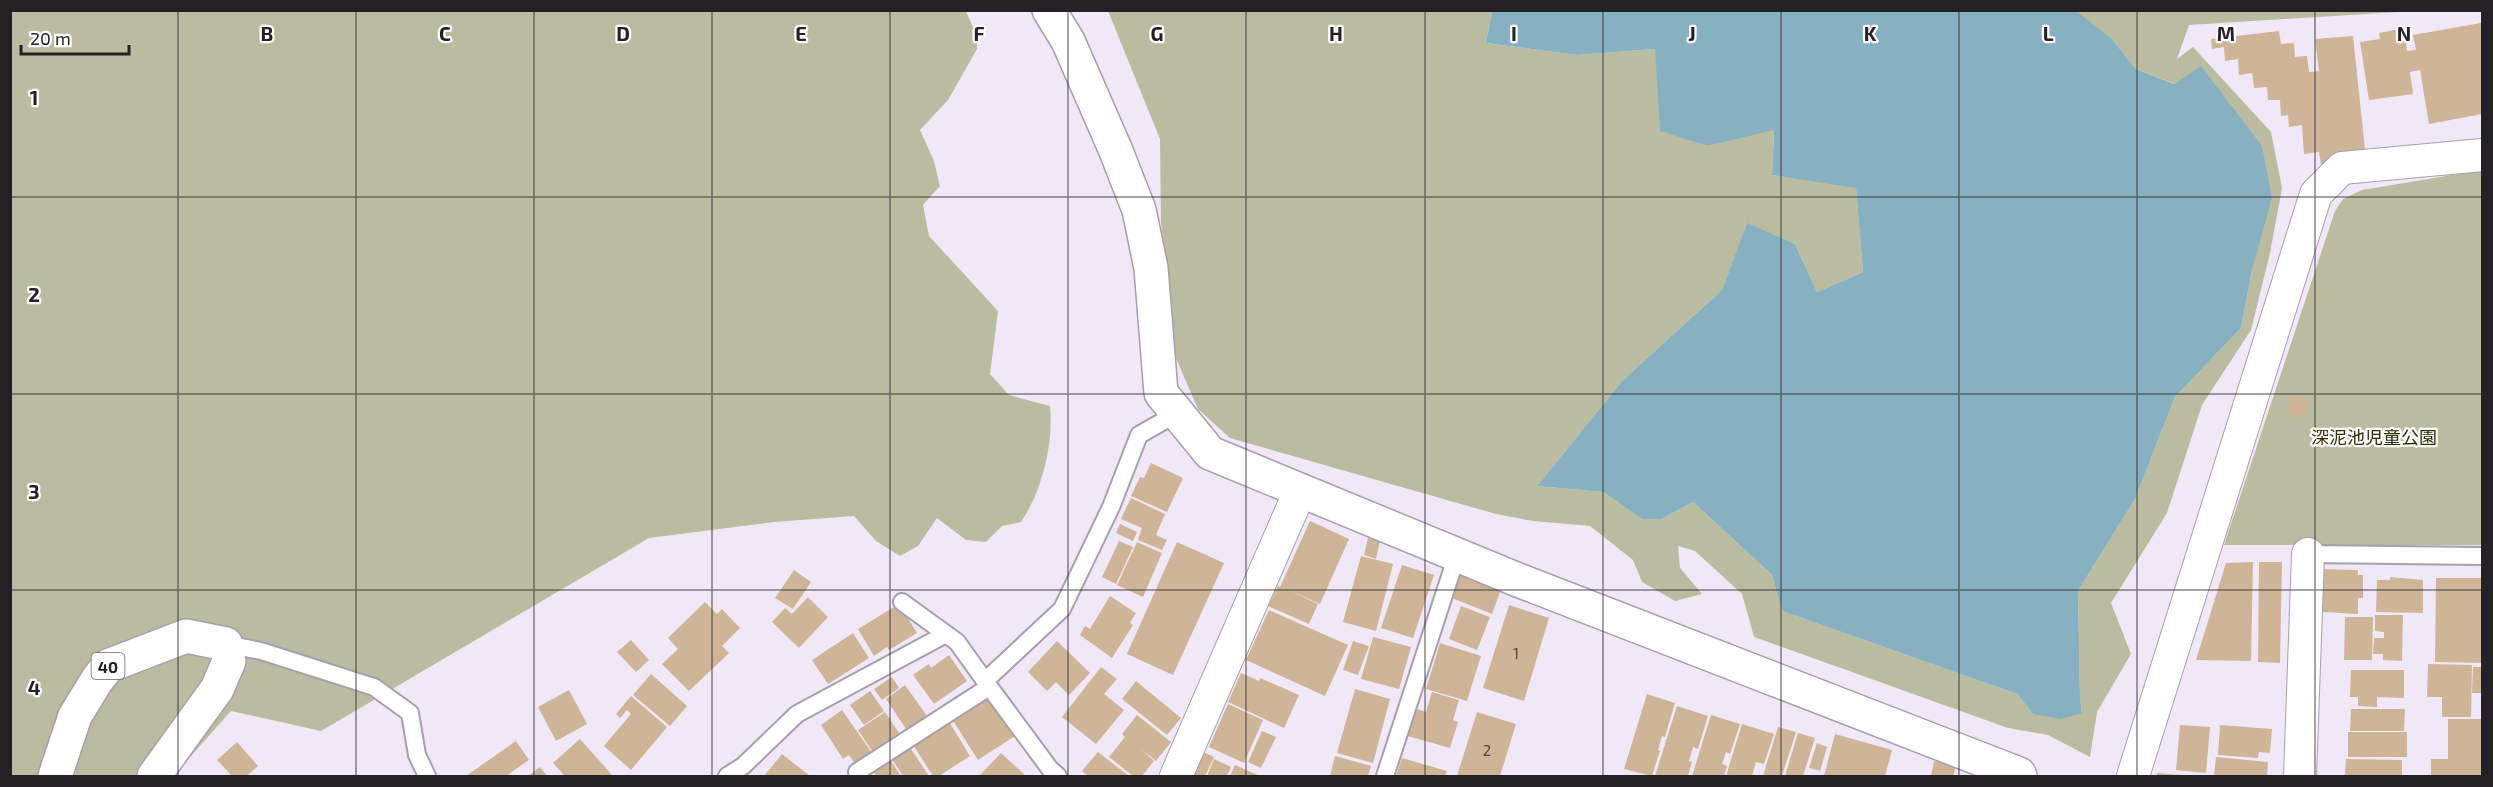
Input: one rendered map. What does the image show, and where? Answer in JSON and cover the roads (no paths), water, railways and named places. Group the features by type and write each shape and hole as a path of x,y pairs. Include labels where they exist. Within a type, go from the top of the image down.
{"street":[{"path":"1049,10 1068,41 1139,210 1151,268 1161,393 1210,453 1457,555 2019,774 2020,777"},
{"path":"2133,777 2316,194 2342,168 2482,155"},
{"path":"1176,777 1300,491"},
{"path":"2300,777 2308,554"},
{"name":"40","path":"55,777 75,716 108,666 186,636 226,644"},
{"path":"154,777 218,689 229,661 226,644"}],"lane":[{"path":"857,771 987,684 1062,609 1111,507 1139,435 1176,414"},
{"path":"2308,554 2482,556"},
{"path":"1385,777 1457,555"},
{"path":"902,602 957,642 1050,770 1058,777"},
{"path":"727,777 743,766 797,714 946,634"},
{"path":"226,644 261,651 374,687 410,713 417,755 427,777"}],"water":[{"path":"2075,10 2112,39 2136,69 2174,84 2201,66 2262,146 2272,198 2252,270 2241,328 2175,397 2135,499 2078,591 2082,713 2061,719 2033,714 2017,694 1782,611 1772,575 1693,502 1662,519 1642,519 1603,492 1537,486 1623,380 1722,290 1747,223 1795,244 1817,292 1863,272 1856,188 1772,175 1774,130 1708,146 1660,131 1655,49 1577,55 1486,43 1492,11"}],"park label":[{"name":"深泥池児童公園","path":"2374,437"}]}
